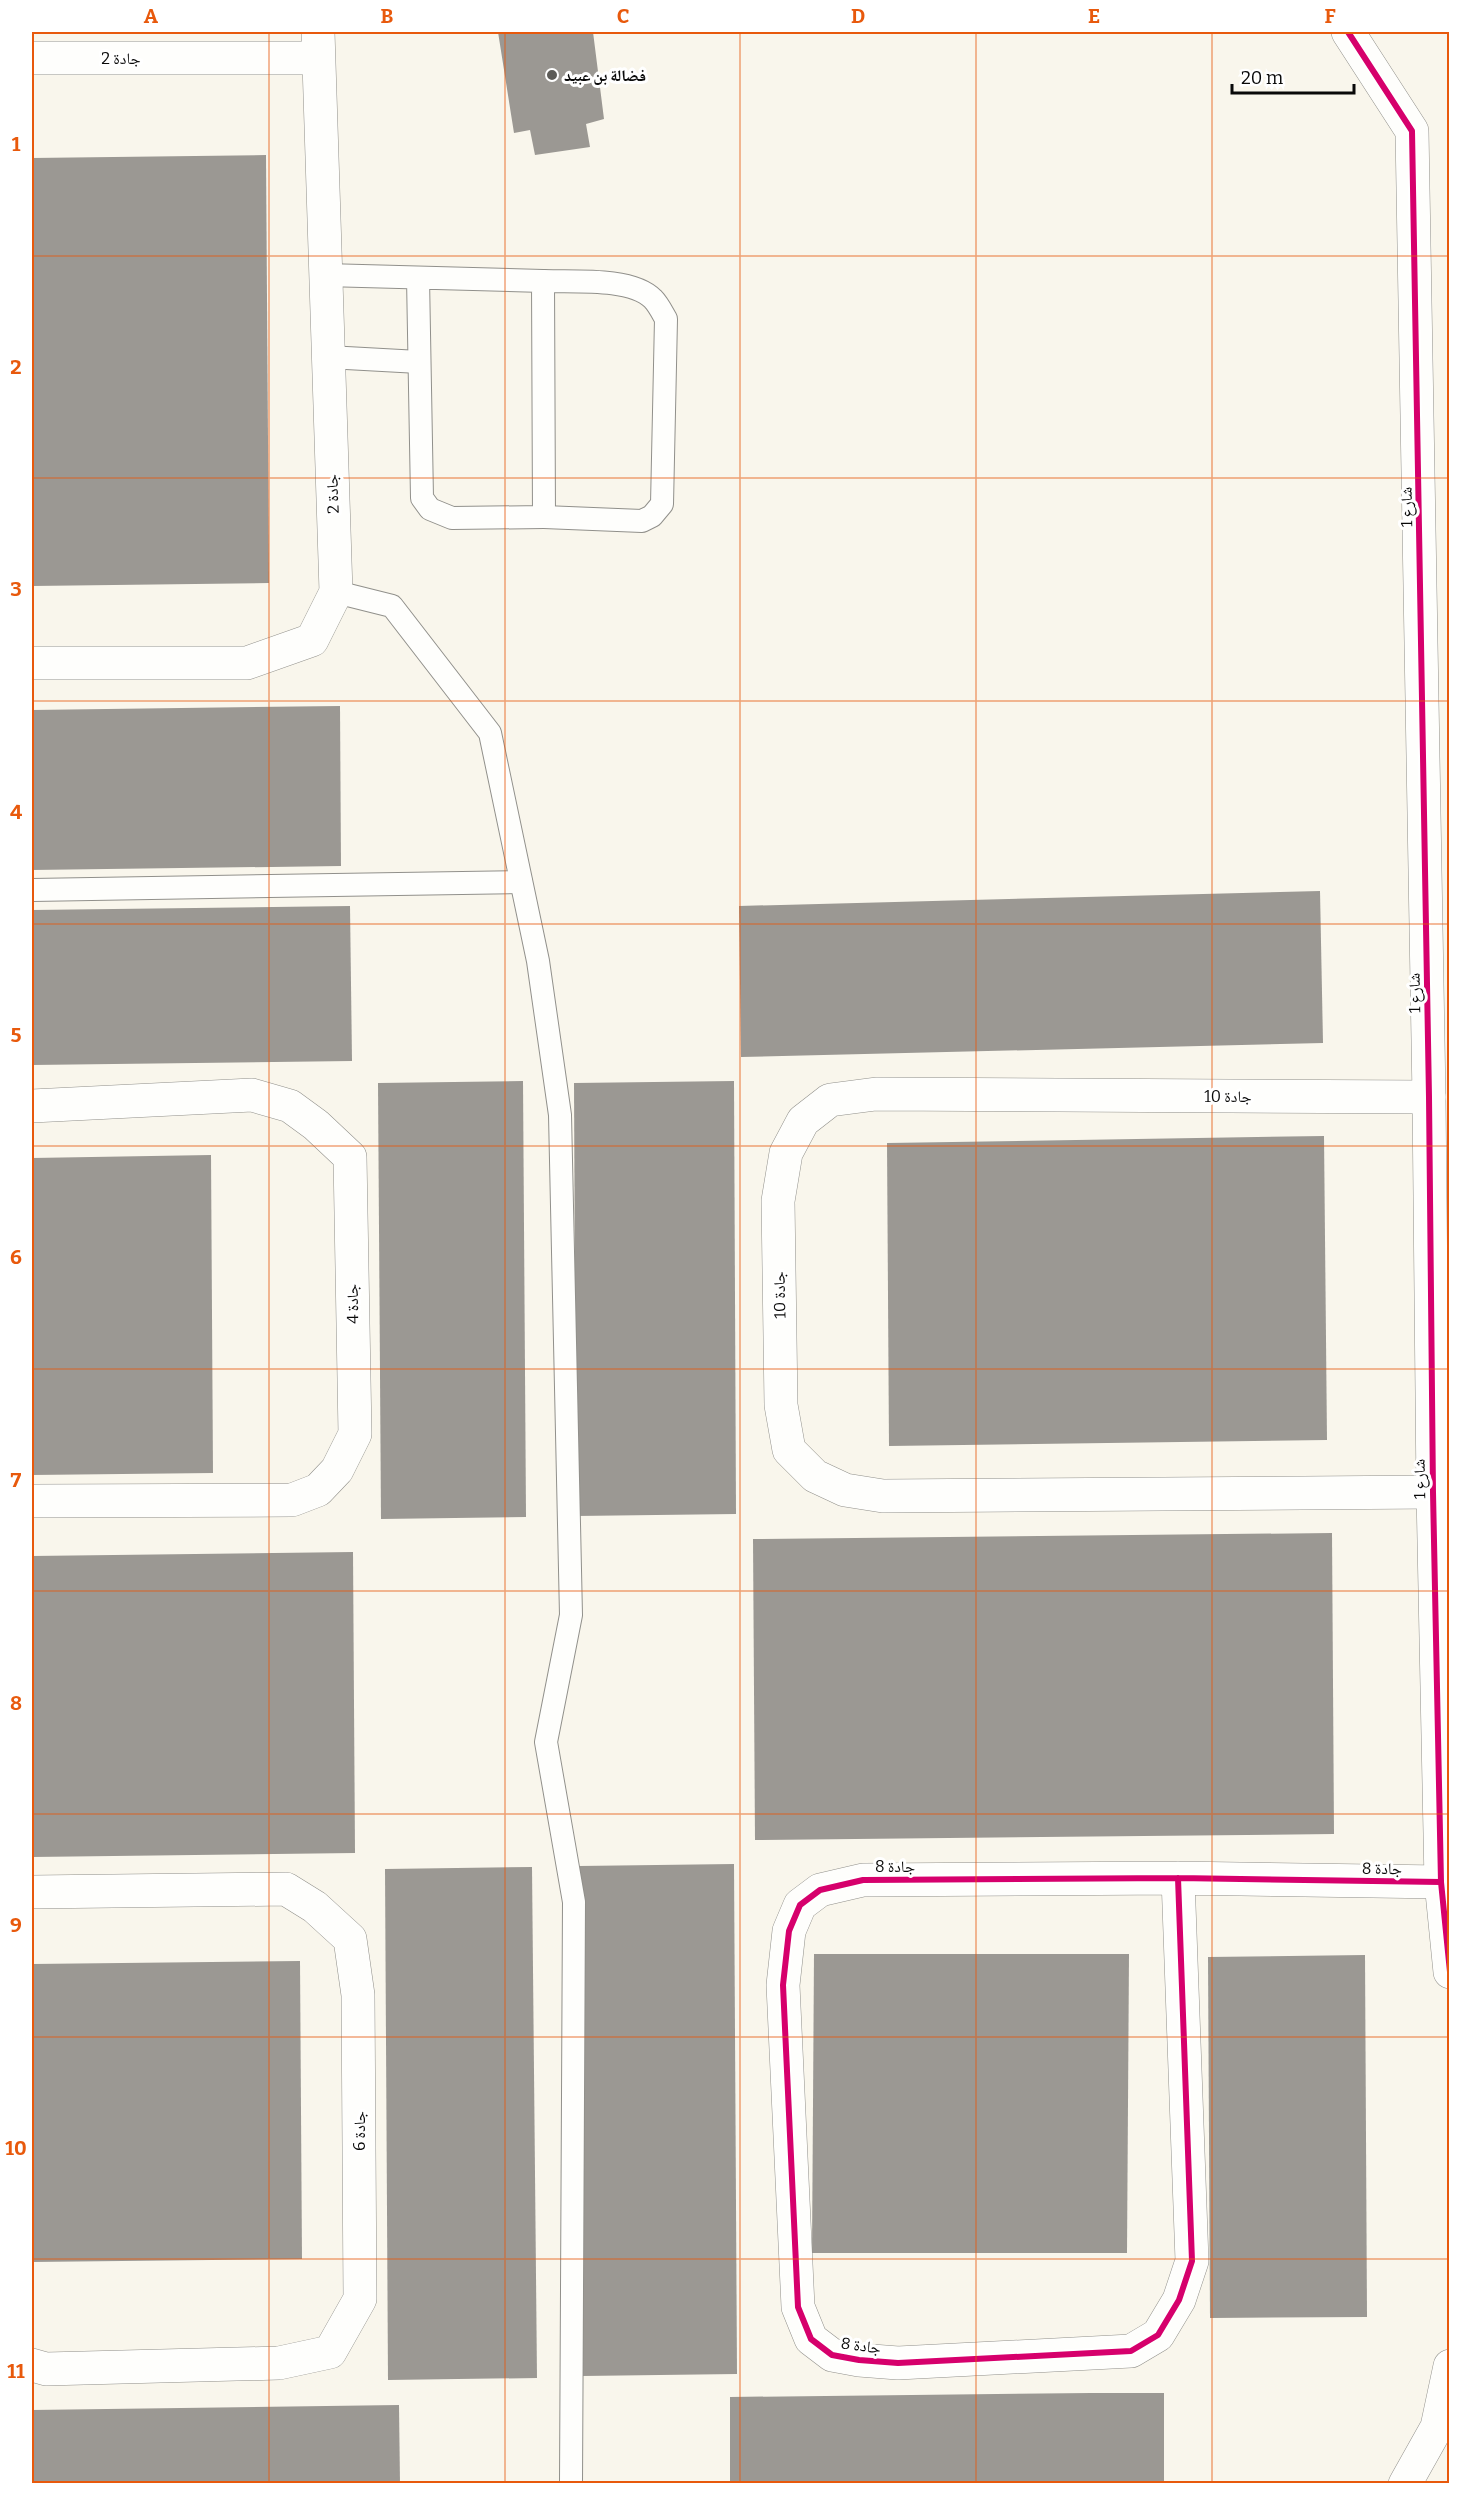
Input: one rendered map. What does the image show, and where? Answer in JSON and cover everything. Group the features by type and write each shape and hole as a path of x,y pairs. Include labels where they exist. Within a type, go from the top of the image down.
{"street":[{"name":"شارع 1","path":"1348,32 1412,131 1435,596 1429,1097 1432,1492 1442,1579 1441,1882 1449,1972"},
{"name":"جادة 2","path":"32,58 318,45 336,592 312,640 247,663 32,663"},
{"name":"جادة 10","path":"1429,1097 876,1094 830,1100 803,1121 786,1153 778,1201 781,1405 789,1450 815,1476 845,1490 883,1496 1432,1492"},
{"name":"جادة 4","path":"32,1106 252,1095 290,1106 316,1125 350,1157 355,1434 337,1470 318,1490 292,1500 32,1501"},
{"name":"جادة 8","path":"1178,1878 1192,2261 1179,2300 1158,2335 1131,2351 898,2363 832,2355 811,2339 798,2307 783,1985 789,1931 800,1905 820,1890 863,1880 1178,1878 1441,1882"},
{"name":"جادة 6","path":"32,1892 286,1889 315,1907 350,1939 358,1995 360,2287 360,2299 330,2352 279,2363 45,2369 32,2365"},
{"path":"1405,2484 1437,2427 1449,2366"}],"lane":[{"path":"325,275 543,281 627,285 643,291 654,300 666,319 662,504 652,516 642,521 544,517 452,518 430,509 422,498 418,278"},
{"path":"543,281 544,517"},
{"path":"328,357 419,362"},
{"path":"336,592 392,606 490,733 538,961 560,1115 571,1615 546,1742 574,1902 571,2484"},
{"path":"32,890 521,882"}],"building":[{"name":"فضالة بن عبيد","path":"498,32 593,32 604,119 586,124 590,147 535,155 530,130 514,133"},
{"path":"266,155 269,583 32,586 32,158"},
{"path":"340,706 341,866 32,870 32,710"},
{"path":"1320,891 1323,1043 741,1057 739,906"},
{"path":"350,906 352,1061 32,1065 32,910"},
{"path":"523,1081 526,1517 381,1519 378,1083"},
{"path":"734,1081 736,1514 576,1516 574,1083"},
{"path":"1324,1136 1327,1440 889,1446 887,1143"},
{"path":"211,1155 213,1473 32,1475 32,1158"},
{"path":"1332,1533 1334,1834 755,1840 753,1539"},
{"path":"353,1552 355,1853 32,1857 32,1556"},
{"path":"734,1864 737,2374 582,2376 579,1866"},
{"path":"532,1867 537,2378 388,2380 385,1869"},
{"path":"814,1954 1129,1954 1127,2253 812,2253"},
{"path":"1365,1955 1367,2317 1210,2318 1208,1957"},
{"path":"300,1961 302,2259 32,2262 32,1964"},
{"path":"1164,2393 1164,2484 730,2484 730,2397"},
{"path":"399,2405 400,2484 32,2484 32,2410"}],"cycle path":[{"path":"1348,32 1412,131 1441,1882 1450,1972"},
{"path":"1178,1878 1192,2261 1179,2300 1158,2335 1131,2351 898,2363 832,2355 811,2339 798,2307 783,1985 789,1931 800,1905 820,1890 863,1880 1178,1878 1441,1882"}],"place":[{"name":"فضالة بن عبيد","path":"552,75"}]}
